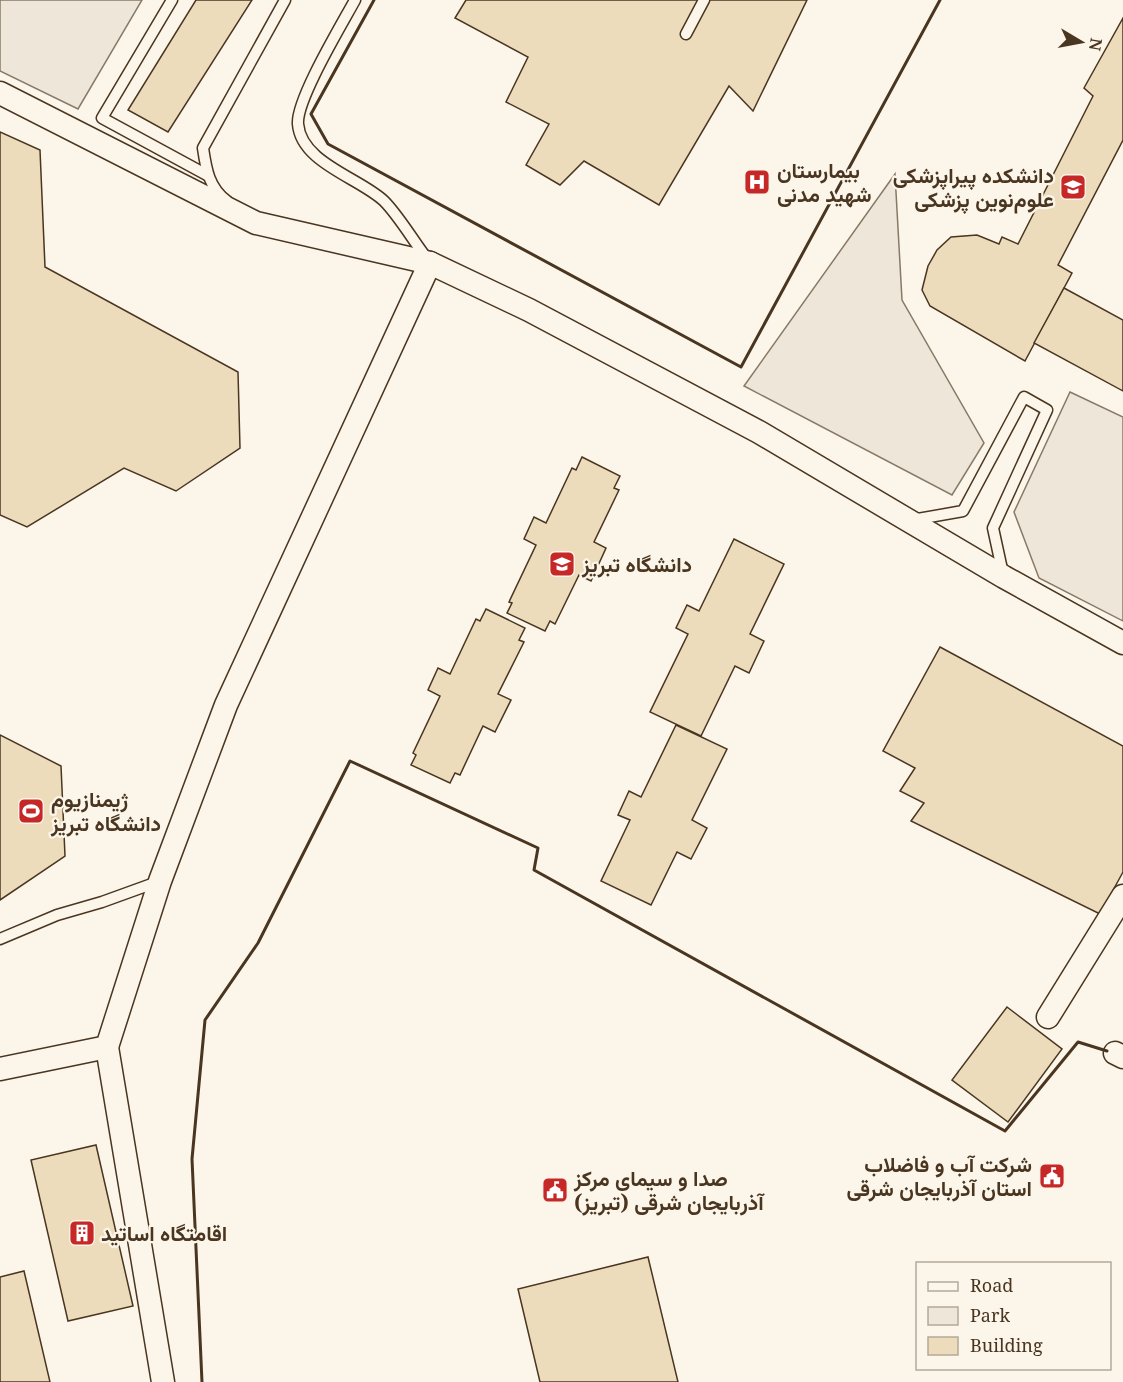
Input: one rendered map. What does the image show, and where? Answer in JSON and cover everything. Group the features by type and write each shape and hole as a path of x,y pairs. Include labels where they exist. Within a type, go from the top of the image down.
{"street":[{"path":"0,93 256,223 430,263 529,310 759,432 1004,577 1123,643"},
{"path":"163,1382 107,1047 160,881 226,705 430,263"},
{"path":"1048,1017 1123,896"},
{"path":"0,1069 107,1047"}],"lane":[{"path":"172,0 102,118 207,175"},
{"path":"256,223 222,197 207,175 203,148 285,0"},
{"path":"355,0 306,92 298,123 305,145 326,164 384,201 430,263"},
{"path":"686,34 704,0"},
{"path":"909,520 963,510 1024,397 1047,410 993,528 1004,577"},
{"path":"0,939 57,915 160,881"}],"green space":[{"path":"0,0 142,0 78,109 0,71"},
{"path":"895,174 902,300 984,443 952,495 744,386"},
{"path":"1070,392 1123,417 1123,621 1039,578 1014,512"}],"building":[{"path":"196,0 252,0 168,132 128,110"},
{"path":"466,0 807,0 753,111 729,86 659,205 584,161 560,185 526,165 549,124 506,102 528,57 455,18"},
{"name":"دانشکده پیراپزشکی علوم‌نوین پزشکی","path":"1123,18 1123,140 1058,265 1072,273 1025,361 930,306 922,290 928,266 937,250 951,237 977,235 999,244 1002,237 1018,244 1093,96 1084,88"},
{"path":"0,132 40,150 45,267 238,372 240,448 176,491 124,468 27,527 0,515"},
{"path":"1064,288 1123,320 1123,391 1034,343"},
{"path":"582,457 620,476 614,488 619,490 594,542 606,548 591,581 579,575 555,624 550,621 545,631 507,613 512,603 509,602 536,545 524,539 534,517 546,523 572,468 576,470"},
{"path":"734,539 784,564 750,634 764,641 749,673 735,666 701,736 650,712 688,634 676,628 687,605 699,611"},
{"path":"486,609 525,628 519,640 524,642 498,694 511,700 495,732 483,726 460,775 455,773 450,783 411,765 416,755 413,753 440,696 428,690 438,668 450,674 476,619 480,621"},
{"path":"940,647 1123,746 1123,872 1100,914 911,821 924,803 900,791 915,768 883,751"},
{"path":"676,725 727,749 692,820 707,828 691,859 677,852 651,905 601,881 630,820 618,815 629,791 641,797"},
{"name":"ژیمنازیوم دانشگاه تبریز","path":"0,735 61,766 65,856 0,900"},
{"path":"1007,1007 1062,1049 1008,1122 952,1080"},
{"name":"اقامتگاه اساتید","path":"96,1145 133,1306 68,1321 31,1160"},
{"path":"648,1257 678,1382 540,1382 518,1289"},
{"path":"24,1271 50,1382 0,1382 0,1277"}],"wall":[{"path":"374,0 311,114 328,144 741,367 940,0"},
{"path":"202,1382 192,1159 205,1020 258,943 350,761 538,848 534,870 1005,1131 1078,1042 1107,1051"}],"place":[{"name":"بیمارستان شهید مدنی","path":"757,182"},
{"name":"دانشکده پیراپزشکی علوم‌نوین پزشکی","path":"1073,187"},
{"name":"دانشگاه تبریز","path":"562,564"},
{"name":"ژیمنازیوم دانشگاه تبریز","path":"31,811"},
{"name":"شرکت آب و فاضلاب استان آذربایجان شرقی","path":"1052,1176"},
{"name":"صدا و سیمای مرکز آذربایجان شرقی (تبریز)","path":"555,1190"},
{"name":"اقامتگاه اساتید","path":"82,1233"}]}
